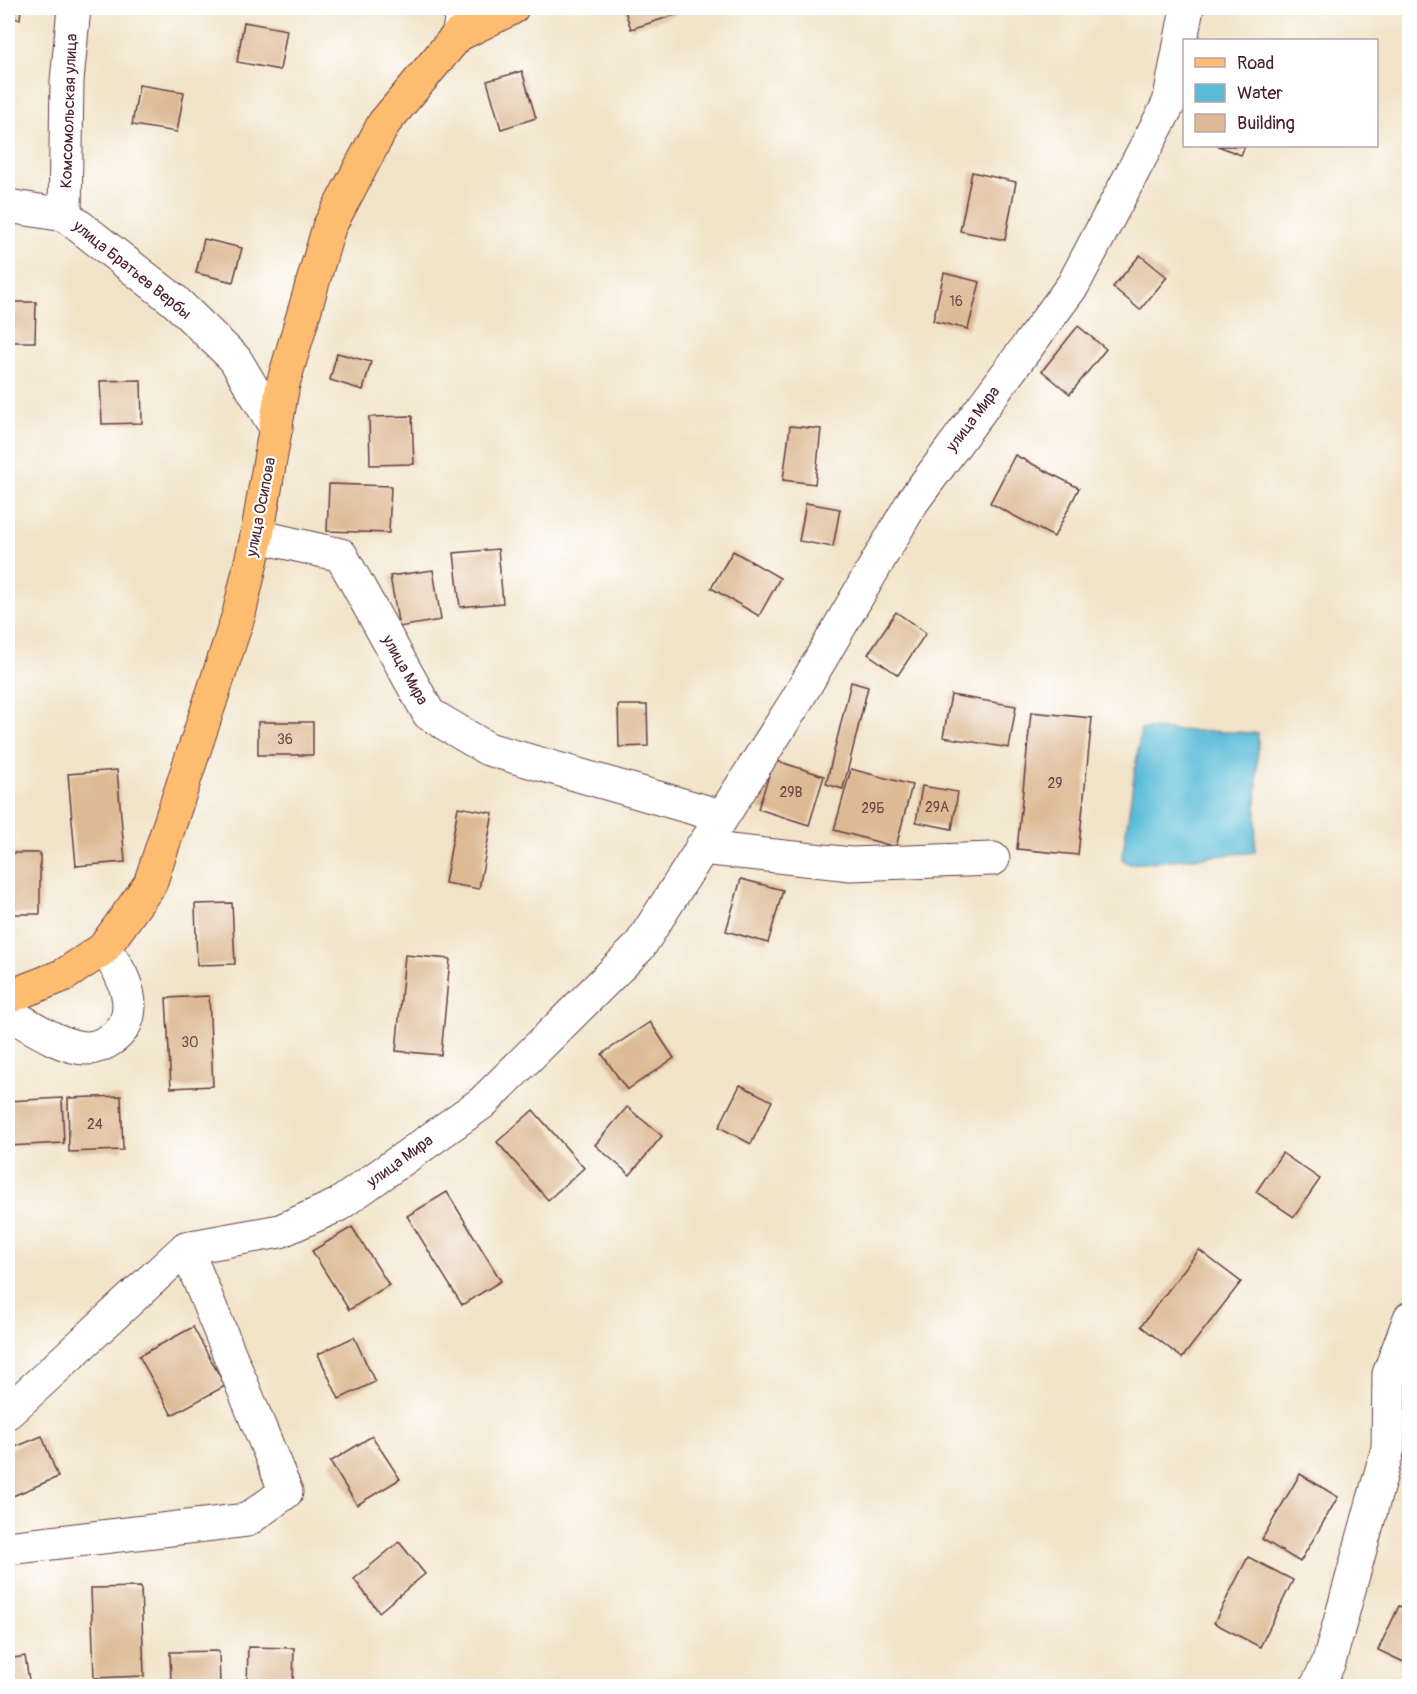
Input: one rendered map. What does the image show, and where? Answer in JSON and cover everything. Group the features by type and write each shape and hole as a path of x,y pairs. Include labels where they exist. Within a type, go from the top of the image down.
{"main road":[{"name":"улица Осипова","path":"8,997 64,975 103,949 150,884 239,614 257,536 284,384 329,227 384,123 461,21 512,8"}],"street":[{"name":"Комсомольская улица","path":"65,215 67,81 74,8"},
{"name":"улица Мира","path":"186,1248 280,1231 338,1205 482,1103 639,947 795,703 913,501 1073,285 1169,103 1187,8"},
{"name":"улица Братьев Вербы","path":"8,207 65,215 175,301 235,359 276,428"},
{"name":"улица Мира","path":"257,536 341,555 429,714 488,749 721,816"},
{"path":"701,848 851,864 993,859"},
{"path":"8,1013 72,1045 88,1048 105,1043 117,1034 127,1019 129,1004 124,978 115,961 103,949"},
{"path":"8,1412 186,1248 286,1492 248,1520 8,1548"},
{"path":"1317,1686 1329,1662 1386,1459 1389,1374 1410,1318"}],"water":[{"path":"1141,729 1258,733 1255,852 1130,864 1122,859"}],"building":[{"path":"8,8 21,8 20,19 8,18"},
{"path":"624,8 679,8 681,13 631,29"},
{"path":"244,22 287,30 280,70 237,62"},
{"path":"522,71 536,118 501,129 487,81"},
{"path":"139,85 184,92 177,132 132,125"},
{"path":"1221,147 1245,147 1241,155"},
{"path":"972,172 1016,182 1005,240 960,231"},
{"path":"204,239 242,248 233,282 196,273"},
{"path":"1140,255 1167,277 1140,310 1113,287"},
{"path":"944,273 980,282 968,329 933,321"},
{"path":"8,302 36,302 35,342 8,342"},
{"path":"1078,326 1106,349 1070,394 1042,371"},
{"path":"337,353 371,362 363,390 330,380"},
{"path":"141,380 142,423 102,424 100,381"},
{"path":"412,416 414,464 370,465 369,417"},
{"path":"790,426 821,429 815,484 783,480"},
{"path":"1015,455 1079,488 1054,537 990,503"},
{"path":"329,484 391,486 389,533 327,531"},
{"path":"806,503 840,509 833,547 799,541"},
{"path":"498,549 503,603 460,607 454,553"},
{"path":"733,551 780,578 759,616 711,588"},
{"path":"433,570 441,620 399,627 390,576"},
{"path":"896,612 926,633 898,675 868,654"},
{"path":"851,682 868,687 843,789 826,784"},
{"path":"951,695 1016,706 1009,748 943,737"},
{"path":"618,705 647,705 648,746 619,747"},
{"path":"1031,712 1092,718 1078,855 1017,849"},
{"path":"258,722 313,722 313,755 258,755"},
{"path":"774,760 824,776 809,825 758,809"},
{"path":"851,769 912,785 896,847 834,830"},
{"path":"117,770 125,862 76,866 68,774"},
{"path":"922,786 958,792 952,829 916,822"},
{"path":"458,807 493,813 479,889 445,883"},
{"path":"8,853 40,853 40,914 8,914"},
{"path":"741,879 783,890 768,943 726,931"},
{"path":"232,903 235,964 197,965 195,904"},
{"path":"405,955 450,959 441,1055 396,1051"},
{"path":"209,996 213,1086 171,1088 166,998"},
{"path":"650,1022 674,1058 627,1090 602,1054"},
{"path":"740,1085 772,1101 751,1144 719,1127"},
{"path":"121,1096 123,1150 69,1152 68,1098"},
{"path":"62,1098 64,1143 8,1146 8,1101"},
{"path":"627,1107 662,1136 630,1175 595,1145"},
{"path":"533,1110 584,1168 548,1200 497,1142"},
{"path":"1282,1153 1320,1179 1294,1217 1256,1192"},
{"path":"447,1192 501,1281 462,1305 407,1216"},
{"path":"352,1227 389,1285 349,1310 312,1251"},
{"path":"1199,1250 1241,1282 1182,1358 1141,1326"},
{"path":"193,1327 225,1386 172,1415 139,1356"},
{"path":"354,1337 375,1382 339,1399 318,1354"},
{"path":"42,1436 58,1477 8,1498 8,1450"},
{"path":"372,1436 400,1479 357,1505 330,1462"},
{"path":"1300,1474 1338,1497 1300,1562 1262,1539"},
{"path":"399,1542 425,1574 379,1612 354,1579"},
{"path":"1248,1557 1293,1580 1260,1647 1214,1623"},
{"path":"141,1587 144,1676 94,1678 91,1588"},
{"path":"1399,1606 1410,1611 1410,1665 1378,1650"},
{"path":"248,1647 294,1648 293,1686 247,1686"},
{"path":"219,1651 220,1686 171,1686 170,1652"},
{"path":"25,1656 30,1686 8,1686 8,1659"}]}
